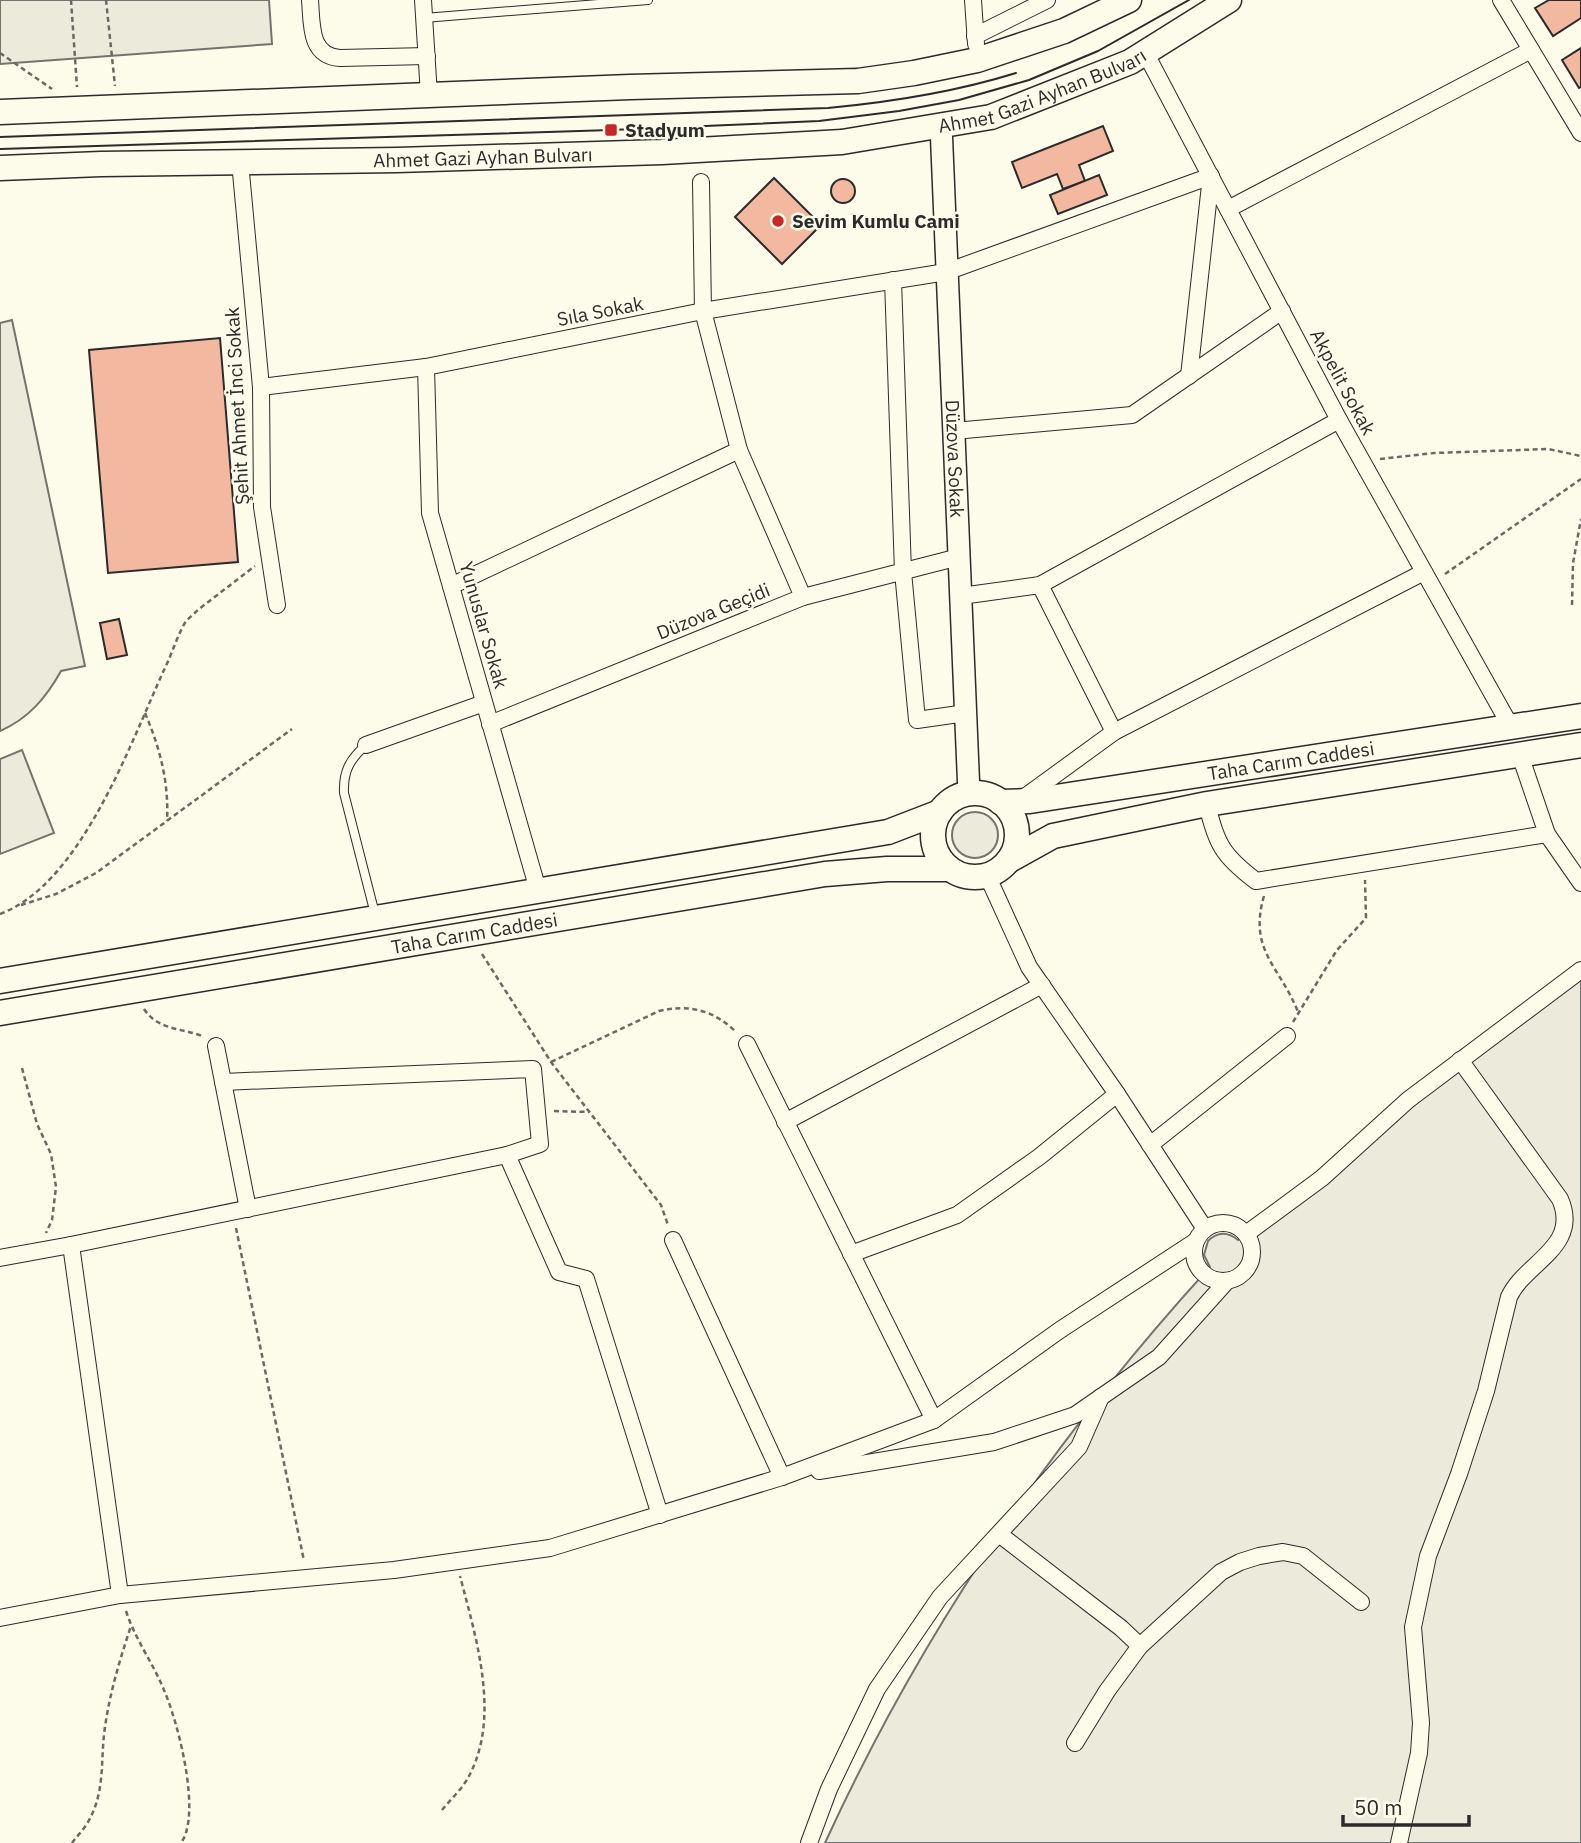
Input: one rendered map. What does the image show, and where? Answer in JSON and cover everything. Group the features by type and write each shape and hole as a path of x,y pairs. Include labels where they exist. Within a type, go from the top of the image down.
{"main road":[{"path":"0,112 858,81 914,73 976,48 1064,31 1129,0"},
{"name":"Ahmet Gazi Ayhan Bulvarı","path":"0,168 397,160 842,142 991,117 1130,62 1229,0"},
{"name":"Taha Carım Caddesi","path":"1010,802 1581,716"},
{"name":"Taha Carım Caddesi","path":"1009,861 1054,836 1207,804 1581,746"},
{"path":"969,793 1010,802 1017,840 1009,861 987,875 970,877 949,869 936,852 933,830 940,812 949,802 969,793"},
{"name":"Taha Carım Caddesi","path":"0,981 888,832 940,812"},
{"name":"Taha Carım Caddesi","path":"0,1013 825,874 887,869 949,869"}],"street":[{"path":"310,0 314,38 319,49 328,56 427,57"},
{"path":"423,0 429,95"},
{"path":"973,0 976,48"},
{"path":"976,48 1047,0"},
{"path":"1501,0 1579,124"},
{"path":"1228,209 1531,50"},
{"name":"Akpelit Sokak","path":"1146,52 1339,420 1511,727"},
{"name":"Düzova Sokak","path":"941,125 969,793"},
{"name":"Şehit Ahmet İnci Sokak","path":"240,162 261,387 262,506 277,605"},
{"path":"1189,376 1211,176"},
{"name":"Sıla Sokak","path":"261,387 426,367 703,311 946,272 1211,176"},
{"path":"701,182 703,311 739,450 803,597"},
{"path":"893,280 903,572 917,720 966,713"},
{"path":"954,431 1132,415 1282,311"},
{"name":"Yunuslar Sokak","path":"426,367 430,513 538,890"},
{"path":"961,596 1040,585 1339,420"},
{"path":"451,586 739,450"},
{"name":"Düzova Geçidi","path":"490,724 803,597 959,557"},
{"path":"1010,802 1114,732 1427,578"},
{"path":"1040,585 1114,732"},
{"path":"366,745 484,703"},
{"path":"1520,755 1547,834 1581,883"},
{"path":"1207,804 1214,835 1231,862 1256,881 1547,834"},
{"path":"0,1618 120,1595 394,1570 550,1548 782,1477 934,1420 1060,1330 1201,1235 1219,1223 1235,1225 1246,1234 1252,1249 1250,1264 1241,1276 1227,1281 1212,1279 1200,1270 1194,1256 1201,1235 1150,1145 1029,967 987,875"},
{"path":"1246,1234 1322,1178 1408,1100 1581,970"},
{"path":"785,1122 1042,985"},
{"path":"1150,1145 1287,1035"},
{"path":"747,1044 934,1420"},
{"path":"216,1046 240,1210"},
{"path":"1399,1843 1419,1753 1421,1723 1413,1628 1429,1556 1460,1474 1486,1391 1509,1297 1516,1286 1560,1242 1568,1221 1566,1209 1560,1199 1460,1060"},
{"path":"0,1258 507,1155 540,1144 533,1069 223,1082"},
{"path":"851,1254 957,1215 1039,1157 1117,1094"},
{"path":"507,1155 559,1272 586,1279 660,1514"},
{"path":"673,1240 782,1477"},
{"path":"71,1245 120,1595"},
{"path":"782,1477 993,1442 1075,1415 1158,1357 1227,1281"},
{"path":"809,1843 829,1789 877,1689 940,1597 1079,1447 1101,1397"},
{"path":"999,1534 1121,1628 1140,1646"},
{"path":"1075,1743 1107,1691 1140,1646 1222,1572 1240,1562 1283,1552 1303,1556 1362,1602"}],"lane":[{"path":"424,18 648,0"},
{"path":"366,745 350,759 344,793 376,917"}],"path":[{"path":"71,0 79,108"},
{"path":"106,0 118,107"},
{"path":"0,53 53,90"},
{"path":"1363,462 1409,454 1548,449 1581,456"},
{"path":"1427,578 1581,479"},
{"path":"1572,606 1573,563 1581,519"},
{"path":"17,906 39,890 81,839 106,798 186,621 269,556"},
{"path":"145,713 165,776 167,821"},
{"path":"0,914 56,894 96,873 292,729"},
{"path":"1269,879 1259,931 1262,946 1291,994 1298,1012 1337,950 1366,918 1365,863"},
{"path":"469,933 551,1062 661,1205 673,1240"},
{"path":"136,990 140,1002 156,1022 168,1028 202,1036 216,1046"},
{"path":"551,1062 659,1011 678,1007 698,1009 717,1017 747,1044"},
{"path":"22,1068 37,1124 51,1154 56,1187 52,1220 38,1251"},
{"path":"537,1110 591,1112"},
{"path":"240,1210 308,1578"},
{"path":"442,1810 469,1777 483,1738 481,1675 473,1624 456,1561"},
{"path":"72,1843 97,1805 103,1783 105,1728 116,1674 131,1626 164,1690 178,1730 187,1771 190,1812 190,1824 181,1843"}],"shaded area":[{"path":"0,0 269,0 272,44 0,64"},
{"path":"12,320 85,666 61,671 35,707 0,731 0,323"},
{"path":"22,750 54,833 0,854 0,759"},
{"path":"975,812 991,819 998,835 991,851 975,858 959,851 952,835 959,819"},
{"path":"1581,973 1581,1843 825,1843 863,1764 948,1613 1045,1468 1153,1332 1210,1267 1204,1255 1208,1241 1223,1234 1238,1240"}],"building":[{"path":"1549,0 1581,0 1581,18 1553,36 1535,8"},
{"path":"1581,48 1581,87 1579,88 1562,60"},
{"path":"1103,126 1113,151 1079,165 1085,181 1063,189 1057,174 1022,188 1012,162"},
{"path":"1099,175 1107,195 1058,214 1050,195"},
{"name":"Sevim Kumlu Cami","path":"774,178 821,225 782,264 735,217"},
{"path":"843,179 852,182 855,191 852,200 843,203 834,200 831,191 834,182"},
{"path":"220,338 238,562 108,573 89,350"},
{"path":"119,619 127,655 107,659 100,623"}],"tram line":[{"path":"0,149 611,130 819,121 899,111 959,100 1029,80 1098,51 1189,0"},
{"path":"0,137 828,108 923,95 1016,73"}],"place":[{"name":"Stadyum","path":"611,130"},
{"name":"Sevim Kumlu Cami","path":"778,221"}]}
